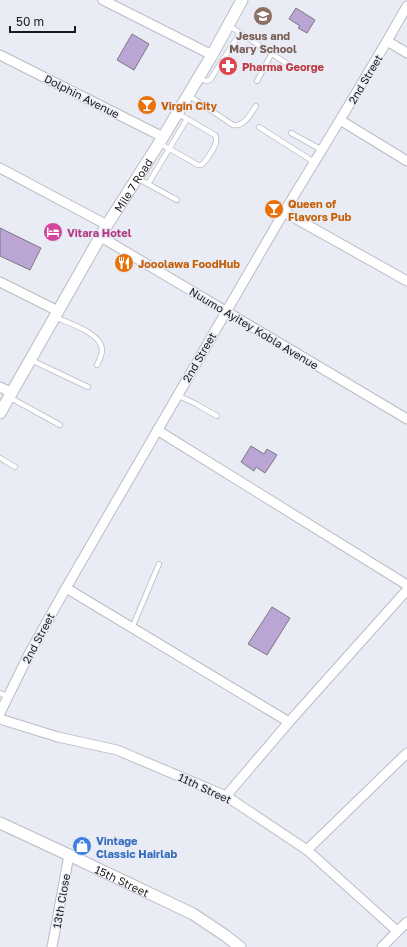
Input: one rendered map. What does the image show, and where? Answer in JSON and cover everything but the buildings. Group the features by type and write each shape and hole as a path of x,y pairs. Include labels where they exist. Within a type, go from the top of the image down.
{"street":[{"path":"103,0 212,55"},
{"name":"Mile 7 Road","path":"0,413 107,225 150,157 164,143 182,116 188,95 242,0"},
{"name":"2nd Street","path":"0,713 4,695 157,430 284,212 406,10"},
{"path":"387,42 407,53"},
{"name":"Dolphin Avenue","path":"0,55 164,143"},
{"path":"340,120 407,161"},
{"path":"0,168 107,225"},
{"path":"284,212 407,281"},
{"name":"Nuumo Ayitey Kobla Avenue","path":"101,237 407,419"},
{"path":"0,282 57,314"},
{"path":"0,387 11,395"},
{"path":"157,430 407,584"},
{"path":"66,588 289,722"},
{"path":"226,796 289,722 407,590"},
{"name":"11th Street","path":"0,719 58,737 117,750 226,796 307,850 397,931"},
{"path":"307,850 407,753"},
{"name":"15th Street","path":"0,823 193,914 240,947"},
{"name":"13th Close","path":"52,947 69,855"},
{"path":"382,947 407,922"}],"lane":[{"path":"228,26 289,65"},
{"path":"198,78 208,82 210,80 240,33"},
{"path":"257,81 272,53"},
{"path":"188,95 213,113 236,126 245,121 256,106"},
{"path":"148,184 161,163 164,143 198,165 201,165 205,162 216,142 215,135 182,116"},
{"path":"259,127 314,162"},
{"path":"292,133 322,150"},
{"path":"150,157 161,163"},
{"path":"137,178 177,200"},
{"path":"57,314 90,333 99,340 102,351 97,365"},
{"path":"31,360 88,387"},
{"path":"11,395 60,425"},
{"path":"177,396 196,404 217,416"},
{"path":"0,458 15,467"},
{"path":"132,628 159,564"}],"place":[{"name":"Jesus and Mary School","path":"263,16"},
{"name":"Pharma George","path":"228,66"},
{"name":"Virgin City","path":"147,105"},
{"name":"Queen of Flavors Pub","path":"274,209"},
{"name":"Vitara Hotel","path":"53,232"},
{"name":"Jooolawa FoodHub","path":"124,263"},
{"name":"Vintage Classic Hairlab","path":"82,846"}]}
